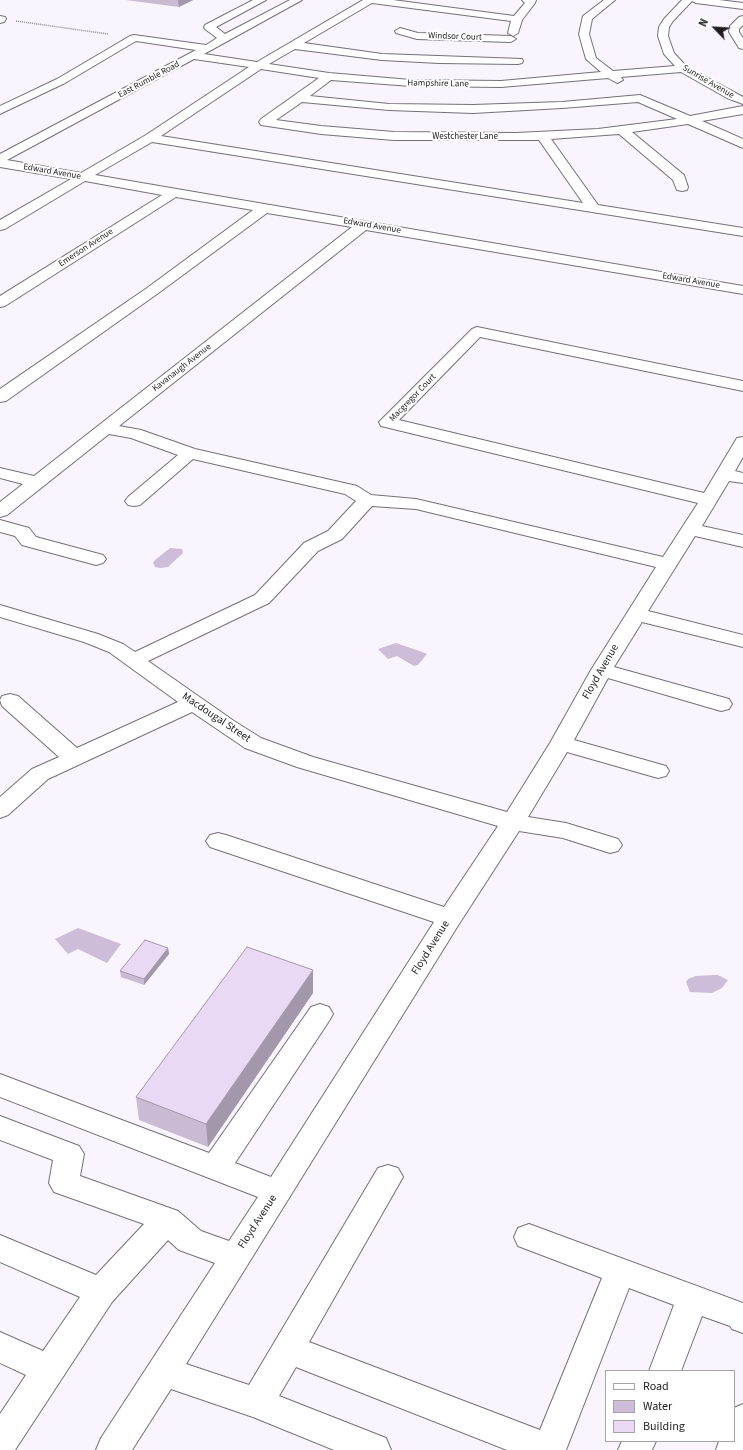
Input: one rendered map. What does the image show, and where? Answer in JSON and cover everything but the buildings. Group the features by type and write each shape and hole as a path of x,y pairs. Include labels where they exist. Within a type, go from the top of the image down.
{"street":[{"path":"225,39 210,27 260,0"},
{"name":"East Rumble Road","path":"0,159 297,0"},
{"path":"0,226 150,138 258,66 370,0 517,19"},
{"path":"527,0 532,1 517,19 511,39 513,49 522,67 533,82"},
{"path":"610,0 587,18 584,34 591,59 640,98 743,144"},
{"name":"Sunrise Avenue","path":"687,0 669,19 664,27 664,36 669,54 683,69 714,87 743,101"},
{"path":"696,0 743,6"},
{"path":"743,20 734,28 734,32 743,46"},
{"name":"Windsor Court","path":"400,32 417,36 511,39"},
{"path":"174,43 185,36"},
{"path":"0,110 60,81 134,38 208,48"},
{"path":"292,45 374,56 522,67"},
{"name":"Hampshire Lane","path":"194,56 329,76 411,83 465,85 533,82 683,69"},
{"name":"Westchester Lane","path":"329,76 265,122 367,134 459,138 543,136 622,130 691,121 743,110"},
{"path":"714,87 737,84"},
{"path":"300,98 388,107 473,109 562,105 640,98"},
{"path":"622,130 679,178 682,187"},
{"path":"543,136 594,209"},
{"path":"150,138 594,209 742,230"},
{"path":"459,138 465,149"},
{"name":"Edward Avenue","path":"0,163 743,290"},
{"name":"Emerson Avenue","path":"0,303 173,192"},
{"path":"0,397 265,208"},
{"name":"Kavanaugh Avenue","path":"0,511 363,225"},
{"name":"Macgregor Court","path":"709,500 387,422 477,332 743,386"},
{"path":"105,428 135,434 190,453 351,490 366,500 416,504 667,564"},
{"name":"Floyd Avenue","path":"113,1450 512,822 561,743 602,670 667,564 709,500 733,476 743,442"},
{"path":"134,501 190,453"},
{"path":"0,473 37,482"},
{"path":"134,660 262,599 311,546 335,536 366,500"},
{"path":"0,526 22,532 29,542 96,559"},
{"path":"690,529 743,541"},
{"name":"Macdougal Street","path":"0,611 91,638 116,648 193,703 253,743 305,762 512,822 566,831 610,845"},
{"path":"636,614 742,641"},
{"path":"602,670 722,704"},
{"path":"10,701 74,758"},
{"path":"0,810 40,774 193,703"},
{"path":"561,743 658,771"},
{"path":"218,841 450,918"},
{"path":"215,1168 320,1014"},
{"path":"0,1085 278,1192"},
{"path":"0,1128 69,1154 64,1183 167,1220 190,1241 236,1257"},
{"path":"257,1403 388,1177"},
{"path":"0,1443 101,1292 167,1220"},
{"path":"528,1237 741,1316 743,1319"},
{"path":"0,1248 101,1292"},
{"path":"288,1349 549,1450 620,1271"},
{"path":"665,1370 693,1298"},
{"path":"0,1347 50,1370"},
{"path":"163,1371 257,1403 374,1450"},
{"path":"733,1450 743,1420"}],"path":[{"path":"1,19 134,38"}],"water":[{"path":"170,548 182,549 183,553 168,567 155,567 153,563 155,560"},
{"path":"396,643 427,654 418,665 414,666 397,656 388,659 378,649"},
{"path":"78,928 121,944 107,963 78,949 68,954 55,939"},
{"path":"718,975 728,980 722,988 712,993 690,992 686,982 688,979 696,976"}]}
